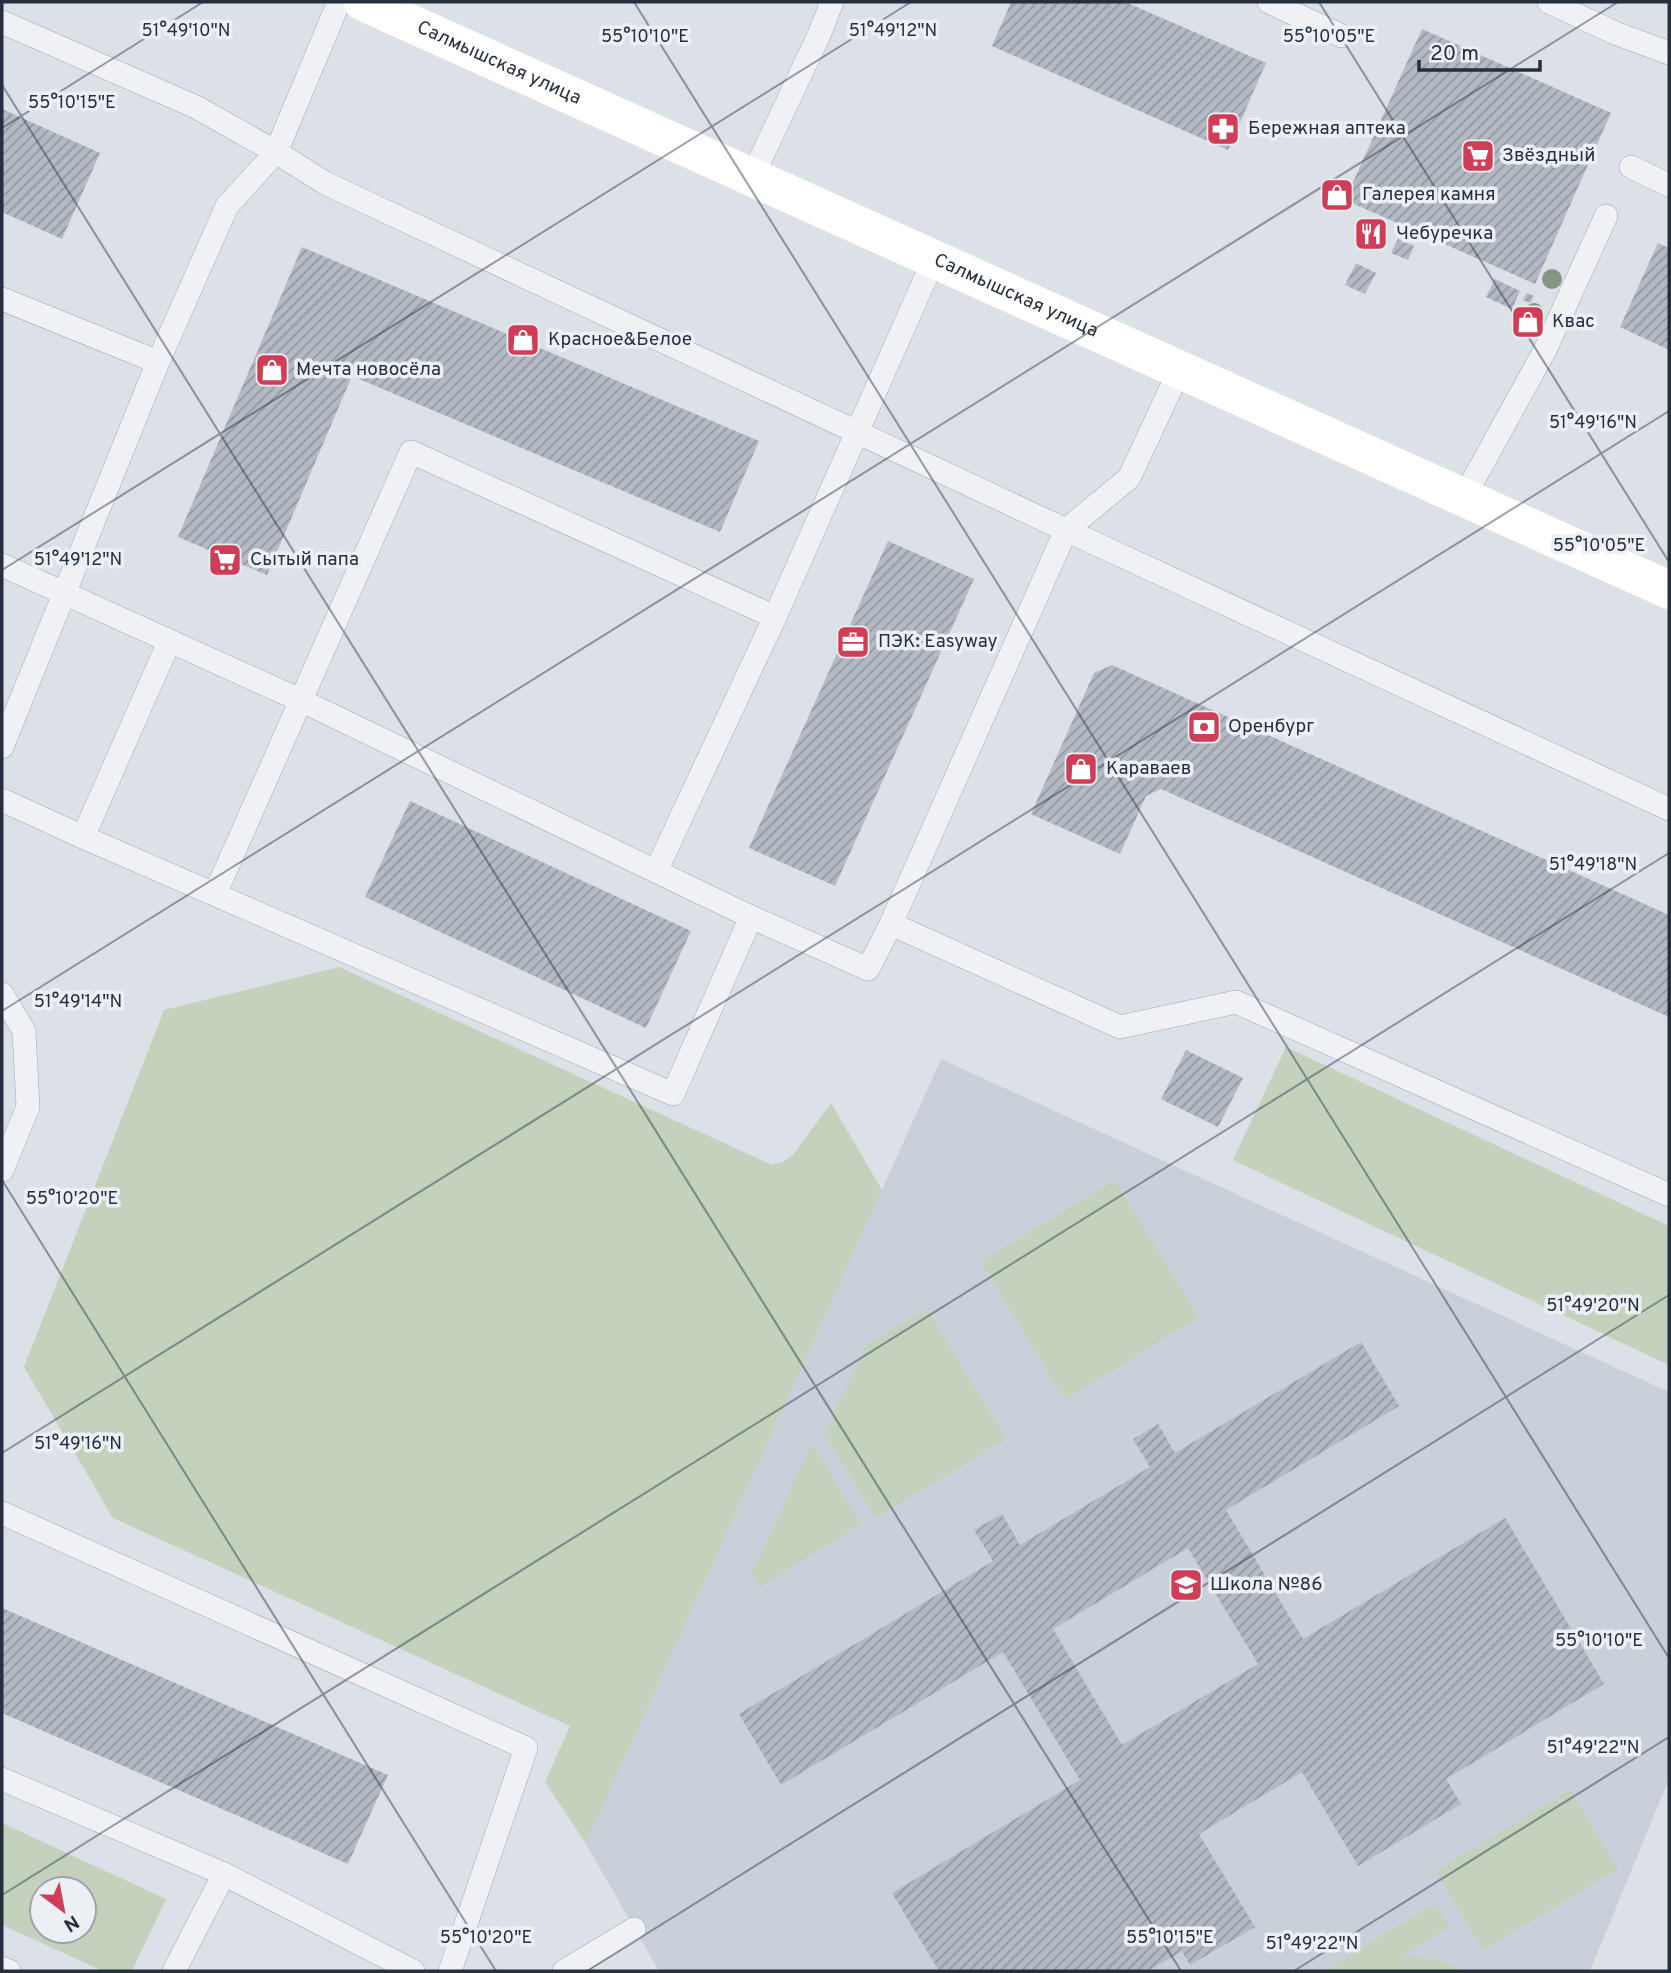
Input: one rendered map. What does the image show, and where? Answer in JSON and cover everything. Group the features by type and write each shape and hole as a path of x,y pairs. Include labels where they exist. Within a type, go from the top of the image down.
{"main road":[{"name":"Салмышская улица","path":"363,2 1669,590"}],"lane":[{"path":"2,747 158,362 227,206 276,152 338,2"},
{"path":"752,177 832,2"},
{"path":"1269,2 1342,36"},
{"path":"1549,2 1615,33 1669,53"},
{"path":"2,23 195,107 325,183 1669,809"},
{"path":"1631,167 1669,185"},
{"path":"1464,497 1545,350 1606,216"},
{"path":"656,871 775,617 934,259"},
{"path":"2,299 158,362"},
{"path":"2,565 300,699 751,917 868,969 891,924 1066,530 1129,478 1180,369"},
{"path":"215,894 411,452 775,617"},
{"path":"83,838 169,642"},
{"path":"2,800 83,838 673,1094 751,917"},
{"path":"891,924 1120,1027 1236,1002 1669,1195"},
{"path":"2,995 24,1031 28,1107 2,1170"},
{"path":"2,1513 526,1748 450,1971"},
{"path":"2,1779 225,1874 413,1971"},
{"path":"174,1971 225,1874"},
{"path":"564,1971 634,1929"},
{"path":"2,1968 9,1971"}],"shaded area":[{"name":"Школа №86","path":"941,1059 1669,1392 1669,1779 1590,1971 659,1971 586,1844"}],"green space":[{"path":"339,967 772,1165 793,1155 831,1103 882,1190 586,1844 545,1782 570,1726 113,1518 24,1367 164,1010"},
{"path":"1286,1047 1669,1226 1669,1365 1233,1160"},
{"path":"1115,1180 1199,1317 1065,1400 981,1262"},
{"path":"927,1309 1006,1439 876,1518 824,1433 867,1344"},
{"path":"812,1443 861,1524 760,1587 751,1574"},
{"path":"1570,1790 1618,1869 1483,1950 1436,1871"},
{"path":"2,1823 166,1899 132,1971 103,1971 46,1945 98,1945 98,1875 28,1875 28,1937 2,1925"},
{"path":"1435,1904 1449,1927 1402,1956 1426,1958 1464,1971 1324,1971"}],"building":[{"path":"1011,2 1125,2 1266,63 1228,150 992,46"},
{"name":"Звёздный","path":"1422,29 1611,113 1535,284 1345,200"},
{"path":"2,109 100,153 62,239 2,212"},
{"name":"Галерея камня","path":"1337,182 1348,187 1338,208 1327,203"},
{"name":"Чебуречка","path":"1362,220 1387,231 1379,248 1355,236"},
{"path":"1398,239 1414,246 1408,260 1391,253"},
{"path":"1658,243 1669,248 1669,350 1620,327"},
{"path":"302,247 759,441 720,532 352,376 267,575 178,537"},
{"path":"1356,263 1376,273 1365,294 1345,285"},
{"path":"1495,279 1520,291 1512,309 1486,297"},
{"path":"1527,293 1534,296 1530,303 1523,300"},
{"name":"Квас","path":"1528,316 1532,317 1532,325 1528,326 1524,325 1523,321 1524,317"},
{"path":"888,541 974,579 835,886 749,848"},
{"path":"1112,665 1669,915 1669,1017 1161,789 1146,796 1120,854 1031,814 1094,673"},
{"path":"410,801 691,931 646,1028 365,897"},
{"path":"1186,1050 1243,1078 1218,1127 1161,1099"},
{"path":"1361,1342 1399,1406 1226,1510 1303,1639 1505,1518 1604,1684 1446,1779 1461,1804 1358,1866 1302,1772 1199,1834 1255,1927 1190,1965 1182,1951 1148,1971 939,1971 892,1893 1080,1780 1003,1652 781,1785 739,1714 993,1561 974,1530 1002,1514 1020,1545 1150,1467 1133,1439 1158,1424 1175,1453","holes":["1188,1548 1258,1664 1122,1745 1053,1629"]},
{"path":"2,1608 388,1775 348,1864 2,1713"}],"place":[{"name":"Бережная аптека","path":"1223,129"},
{"name":"Звёздный","path":"1478,156"},
{"name":"Галерея камня","path":"1337,195"},
{"name":"Чебуречка","path":"1371,234"},
{"name":"Квас","path":"1528,322"},
{"name":"Красное&Белое","path":"523,340"},
{"name":"Мечта новосёла","path":"272,370"},
{"name":"Сытый папа","path":"225,560"},
{"name":"ПЭК: Easyway","path":"853,642"},
{"name":"Оренбург","path":"1204,727"},
{"name":"Караваев","path":"1081,769"},
{"name":"Школа №86","path":"1186,1585"}]}
